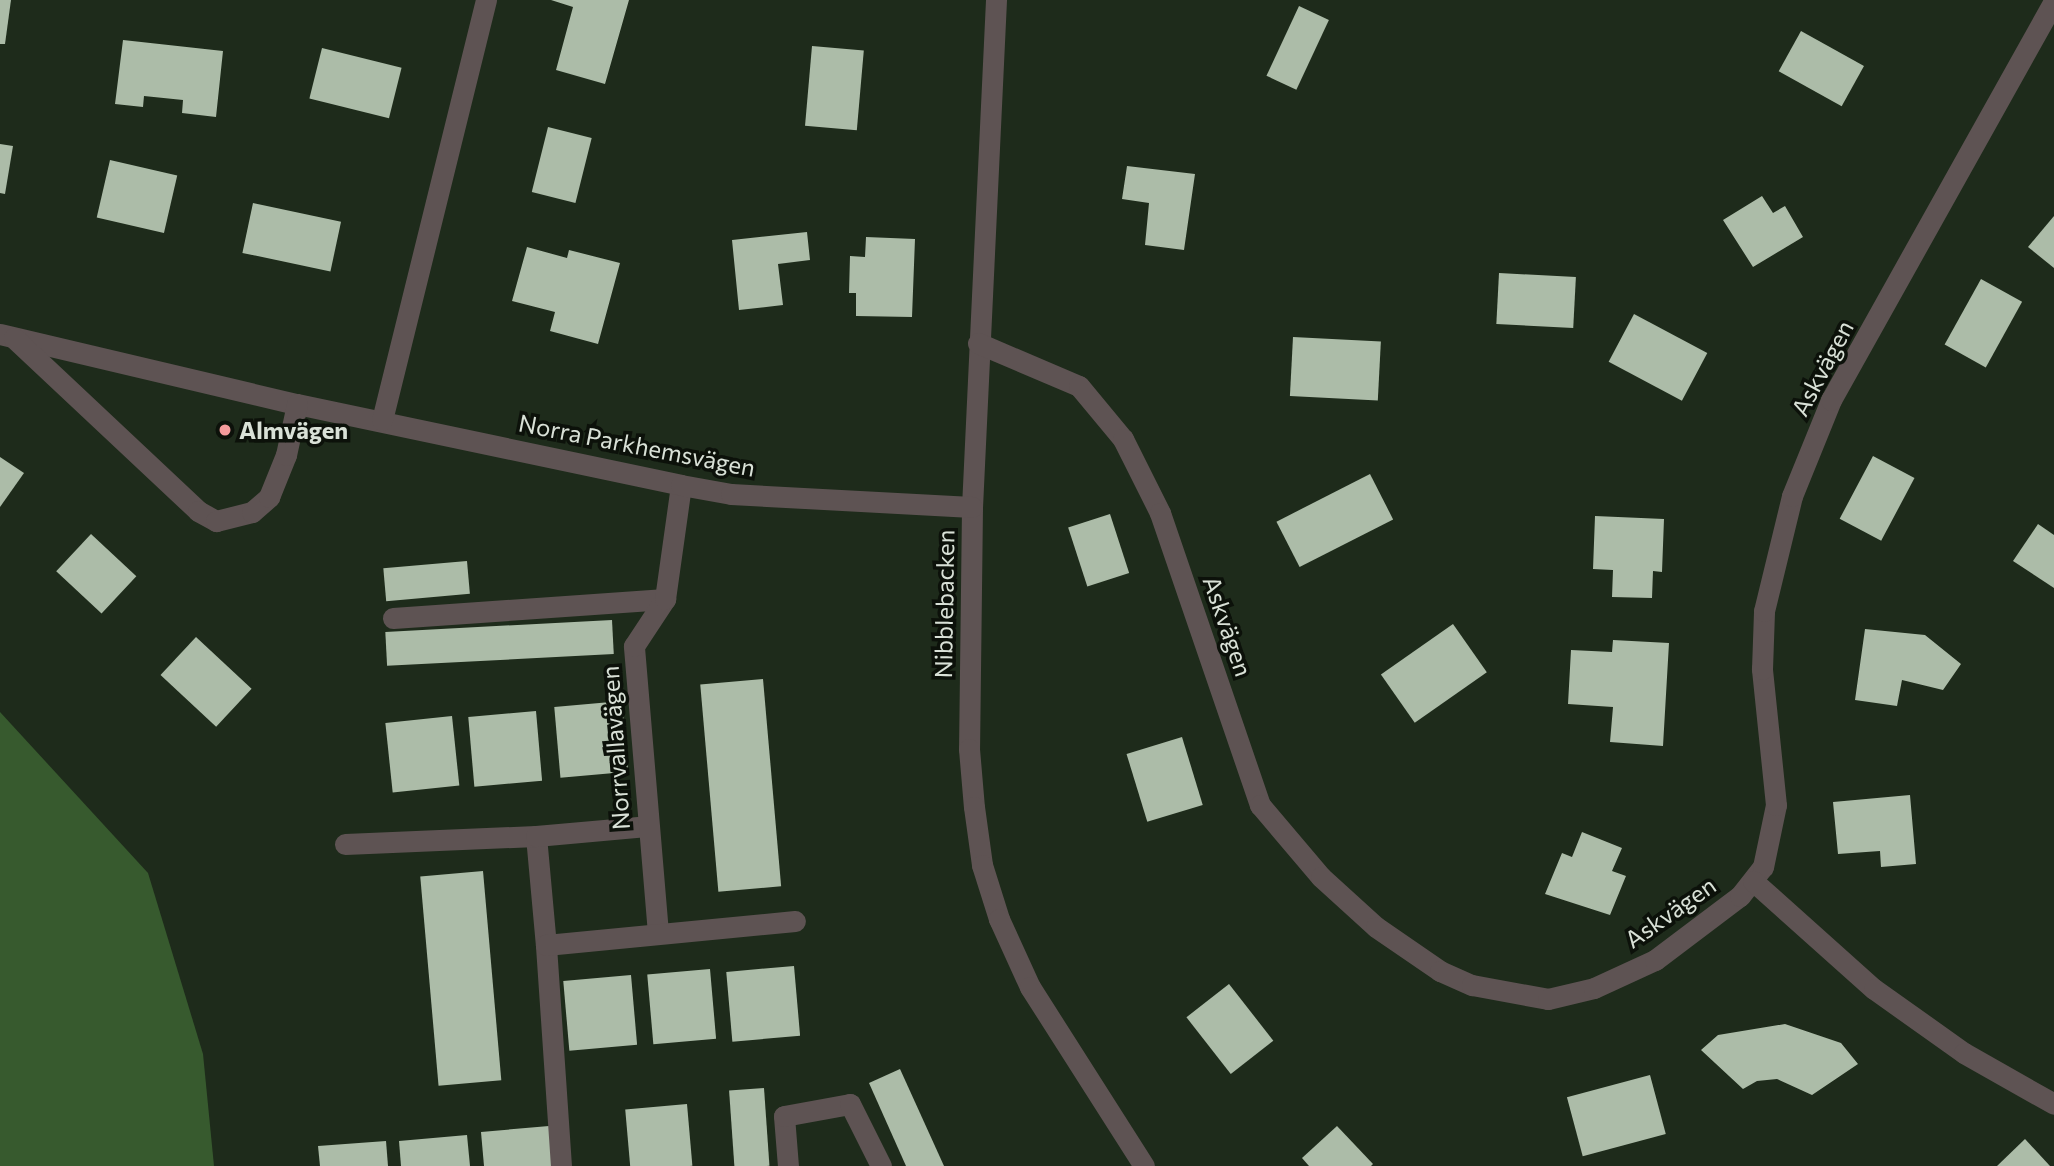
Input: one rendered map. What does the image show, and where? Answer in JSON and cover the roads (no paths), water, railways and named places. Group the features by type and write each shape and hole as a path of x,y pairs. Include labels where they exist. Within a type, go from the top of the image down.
{"street":[{"path":"382,420 486,0"},
{"name":"Nibblebacken","path":"996,0 972,507 969,749 982,864 999,919 1030,987 1144,1166"},
{"name":"Askvägen","path":"978,343 1079,386 1123,439 1160,513 1260,805 1321,877 1376,927 1440,971 1472,985 1548,999 1594,988 1656,960 1753,881 1772,844 1776,805 1762,669 1763,611 1792,496 1831,400 2054,1"},
{"name":"Norra Parkhemsvägen","path":"6,335 198,511 216,521 252,512 269,496 286,455 297,404"},
{"name":"Norra Parkhemsvägen","path":"6,335 297,404 731,494 972,507"},
{"name":"Norrvallavägen","path":"658,933 634,646 665,599 681,485"},
{"path":"393,618 665,599"},
{"path":"345,844 536,836 647,826"},
{"path":"536,836 561,1166"},
{"path":"1753,881 1874,989 1964,1053 2054,1104"},
{"path":"546,945 795,921"},
{"path":"788,1166 784,1116 850,1104 881,1166"}],"place":[{"name":"Almvägen","path":"225,430"}]}
